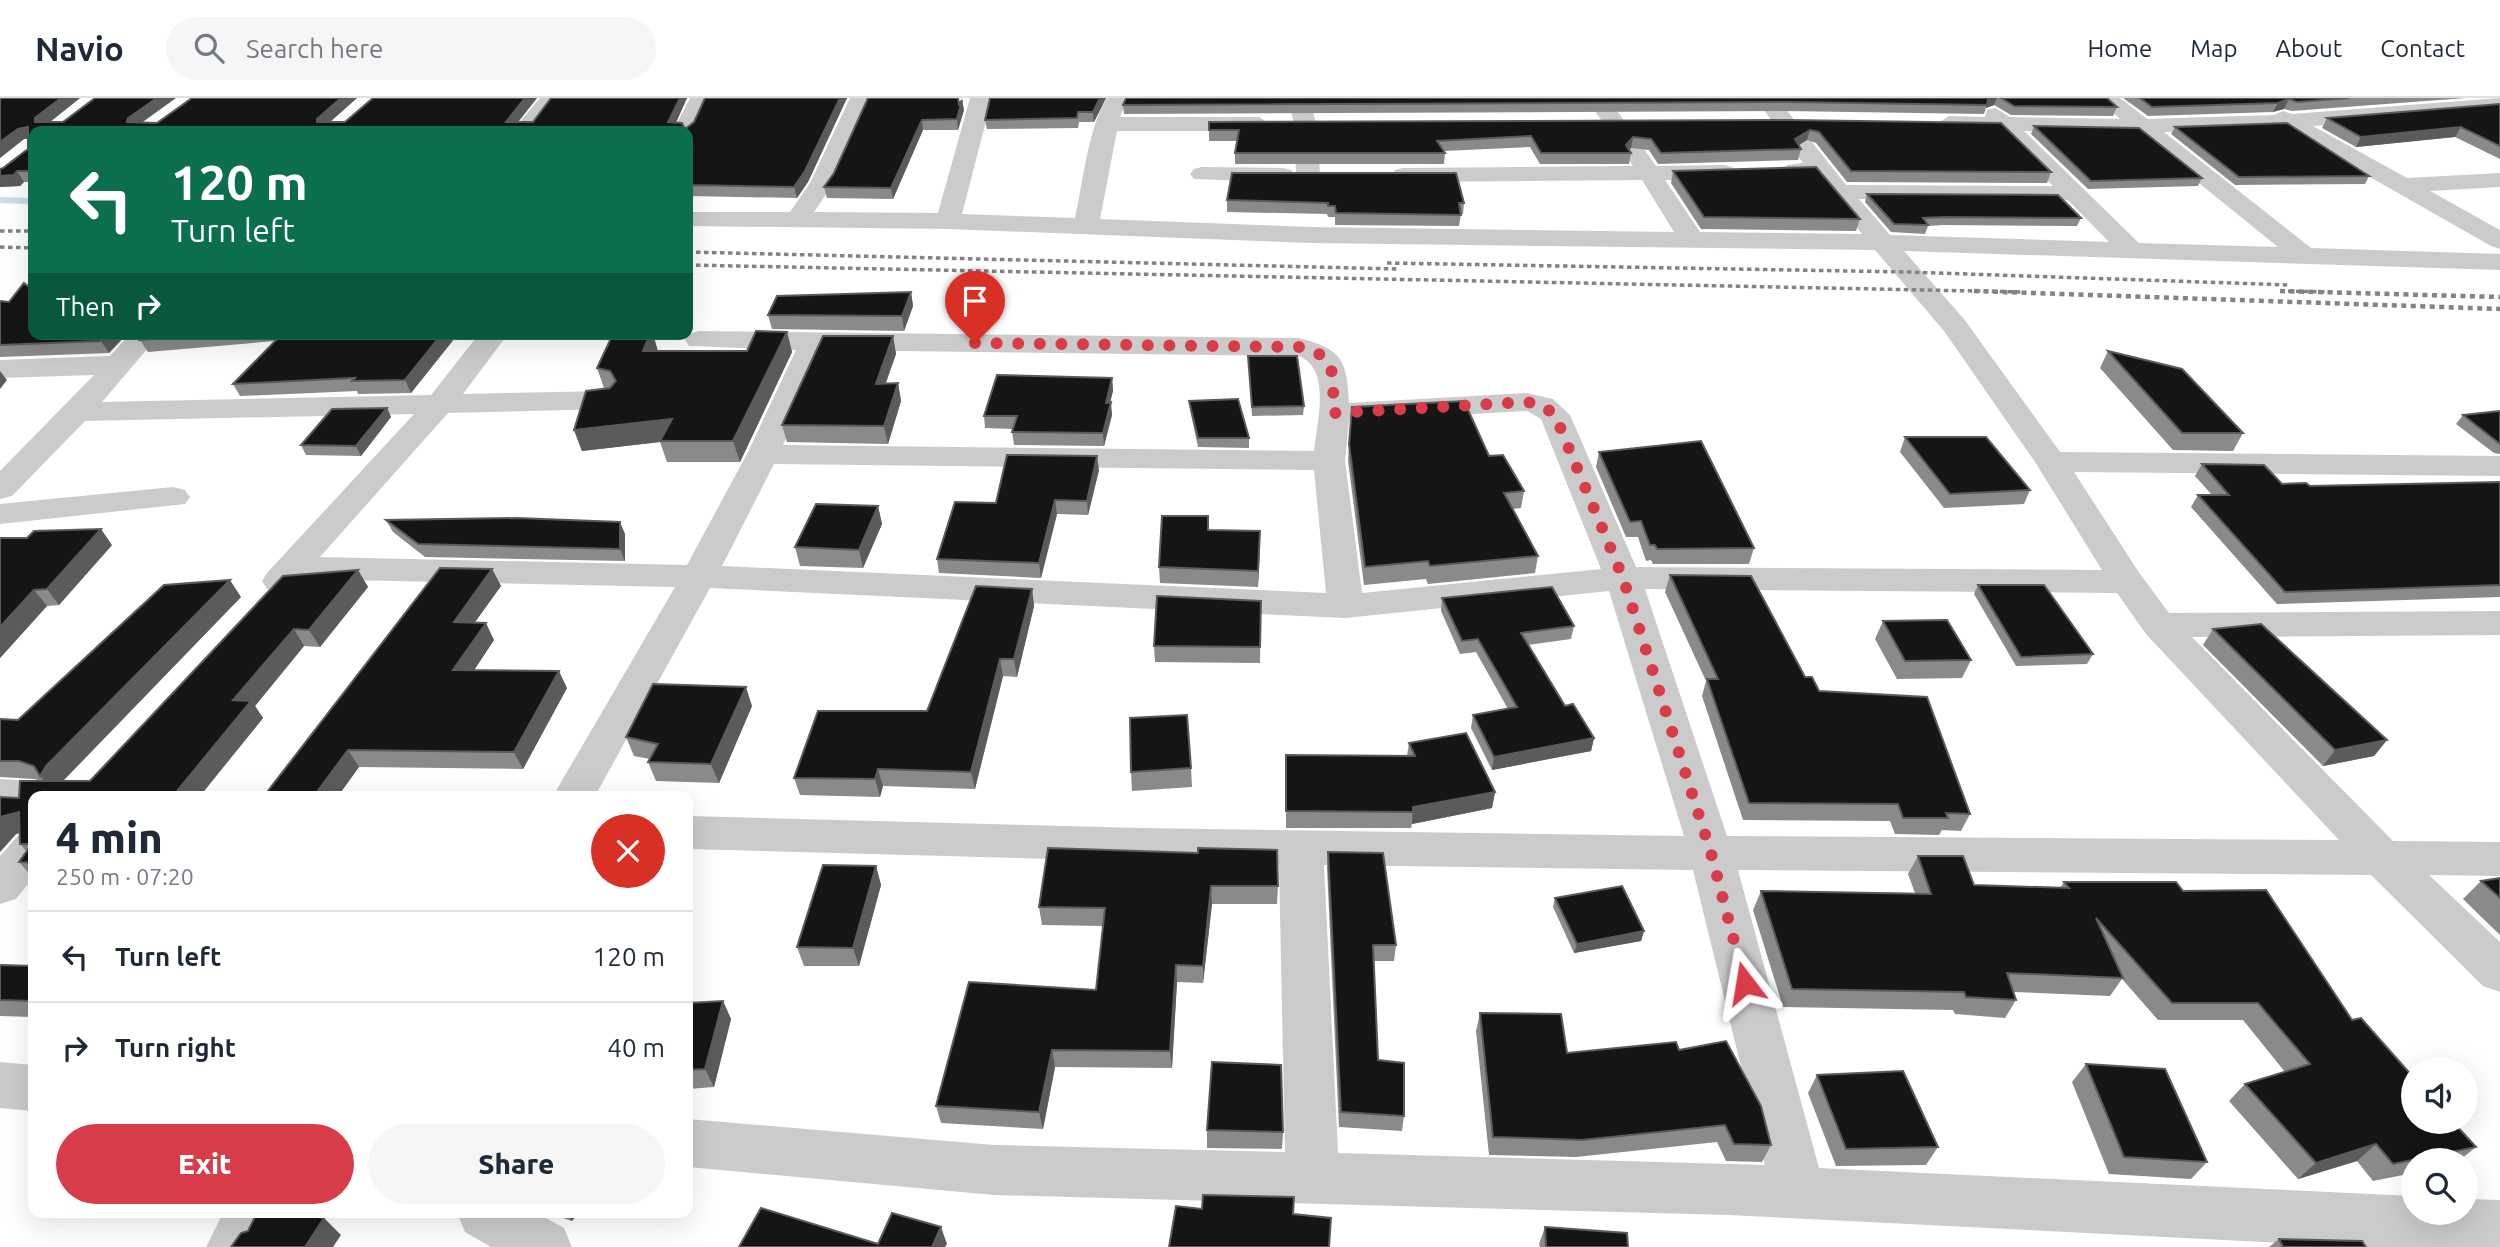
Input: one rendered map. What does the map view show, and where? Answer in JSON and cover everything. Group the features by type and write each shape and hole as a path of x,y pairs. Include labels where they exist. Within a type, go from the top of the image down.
{"street":[{"path":"527,126 551,98"},
{"path":"687,126 701,98"},
{"path":"797,220 827,174 861,98"},
{"path":"948,222 971,143 976,108 981,98"},
{"path":"1086,226 1107,124 1117,98"},
{"path":"1198,202 1212,98"},
{"path":"1299,98 1305,124 1310,205"},
{"path":"1597,98 1617,123 1692,240"},
{"path":"1766,98 1879,242 1954,325 2051,462 2127,582 2160,625 2382,858 2500,972"},
{"path":"1979,98 2130,249"},
{"path":"2108,98 2304,256"},
{"path":"2248,98 2500,241"},
{"path":"1922,123 2142,125 2289,121 2500,104"},
{"path":"1757,121 1812,121"},
{"path":"1591,123 1645,122"},
{"path":"1107,124 1331,124"},
{"path":"1768,171 1820,169"},
{"path":"1374,175 1741,171"},
{"path":"1310,205 1335,175"},
{"path":"1466,175 1487,238"},
{"path":"2401,187 2500,180"},
{"path":"1839,192 2074,194"},
{"path":"693,219 1086,226 1198,202 1310,205 1487,238 1879,242 2500,262"},
{"path":"1198,202 1310,205"},
{"path":"0,489 77,412 141,340"},
{"path":"255,608 440,403 489,340"},
{"path":"699,340 1299,347 1323,354 1330,362 1334,413 1329,461 1345,606"},
{"path":"577,791 699,576 763,454 814,342"},
{"path":"0,369 118,365"},
{"path":"77,412 606,400"},
{"path":"1334,413 1527,402 1548,408 1555,415 1623,578 1711,853 1799,1192"},
{"path":"763,454 1329,461"},
{"path":"2051,462 2500,466"},
{"path":"0,514 173,497"},
{"path":"292,568 699,576 1345,606 1623,578 2127,582"},
{"path":"2160,625 2500,623"},
{"path":"0,795 28,797"},
{"path":"693,832 925,841 1301,847 2500,859"},
{"path":"1301,847 1312,1178"},
{"path":"0,886 28,854"},
{"path":"0,1085 28,1088"},
{"path":"693,1143 994,1170 1799,1192 2500,1227"},
{"path":"233,1247 249,1218"},
{"path":"493,1218 544,1247"}],"building":[{"path":"0,98 61,98 35,118 35,122 63,122 95,98 157,98 128,118 127,122 157,123 192,98 341,98 317,119 317,122 345,122 373,98 525,98 506,122 533,122 551,98 680,98 668,122 682,123 684,126 28,126 18,129 0,142"},
{"path":"705,98 840,98 805,171 794,187 693,185 693,126 689,126 694,122"},
{"path":"868,98 958,98 959,104 962,100 957,119 922,120 891,188 824,187 834,173"},
{"path":"990,98 1100,98 1093,112 1078,112 1077,118 985,120"},
{"path":"1126,98 1991,98 1988,99 1987,105 1787,102 1123,105"},
{"path":"2001,98 2107,98 2117,107 2014,106"},
{"path":"2140,98 2349,98 2152,107"},
{"path":"2500,104 2500,146 2461,127 2361,137 2327,118"},
{"path":"1788,120 2001,123 2051,172 1851,171 1819,132 1810,130 1795,139 1801,149 1661,153 1651,139 1633,137 1626,145 1631,153 1541,153 1531,136 1437,141 1445,153 1235,153 1239,130 1209,130 1209,122"},
{"path":"2287,123 2369,176 2239,177 2175,127"},
{"path":"2034,126 2139,128 2202,178 2091,181"},
{"path":"28,149 28,171 0,176 0,169"},
{"path":"1816,167 1860,219 1704,217 1673,171"},
{"path":"1232,173 1456,173 1464,203 1459,203 1461,215 1336,213 1335,206 1328,206 1328,203 1227,200"},
{"path":"1867,194 2058,195 2081,218 1946,217 1923,218 1928,225 1894,224"},
{"path":"24,283 28,286 28,340 102,340 0,345 0,301 9,302"},
{"path":"911,292 902,316 768,315 777,296"},
{"path":"756,331 787,332 733,441 660,441 672,419 574,430 586,391 610,388 616,381 610,371 597,368 610,340 648,340 643,351 747,351"},
{"path":"823,336 893,336 876,384 898,383 884,426 782,425"},
{"path":"276,340 437,340 405,380 352,381 355,378 233,384"},
{"path":"2108,351 2182,369 2243,433 2182,433"},
{"path":"1248,356 1297,356 1304,406 1252,407"},
{"path":"997,375 1112,378 1106,403 1111,402 1103,433 1012,432 1017,416 984,416"},
{"path":"1238,399 1249,438 1198,438 1189,401"},
{"path":"1464,401 1489,456 1503,455 1524,491 1504,493 1538,556 1430,566 1428,561 1365,567 1349,444 1352,407"},
{"path":"387,408 356,446 301,445 332,409"},
{"path":"2500,411 2500,444 2463,415"},
{"path":"1905,437 1986,437 2030,490 1950,494"},
{"path":"1701,441 1754,548 1657,549 1655,545 1650,545 1641,521 1630,522 1599,452"},
{"path":"1007,455 1097,456 1087,501 1055,500 1039,563 937,559 955,502 996,503"},
{"path":"2202,464 2264,465 2282,484 2306,483 2310,486 2500,482 2500,585 2285,592 2198,495 2229,495"},
{"path":"816,504 878,506 859,550 795,547"},
{"path":"1162,516 1208,516 1208,530 1260,531 1258,571 1159,567"},
{"path":"517,518 620,522 620,549 418,544 386,520"},
{"path":"101,529 47,589 34,590 0,627 0,538 27,538 34,531"},
{"path":"440,568 492,569 454,622 486,623 453,670 559,671 514,752 348,750 318,791 268,791"},
{"path":"358,570 309,630 294,629 233,700 251,701 177,791 28,791 28,844 20,844 19,812 0,817 0,797 19,798 20,781 90,781 283,576"},
{"path":"1670,575 1751,576 1805,677 1812,677 1819,691 1927,697 1970,814 1946,813 1948,818 1903,818 1898,804 1749,803 1707,679 1718,679"},
{"path":"230,580 46,766 40,776 34,766 19,761 0,761 0,719 18,720 164,585"},
{"path":"1978,585 2044,585 2093,654 2021,657"},
{"path":"976,586 1032,589 1014,659 1000,659 971,772 878,769 875,779 794,778 818,711 927,711"},
{"path":"1552,587 1574,626 1521,633 1565,706 1573,704 1594,738 1494,757 1473,715 1517,707 1478,639 1462,641 1442,598"},
{"path":"1157,596 1261,601 1260,647 1154,646"},
{"path":"1947,620 1971,660 1905,661 1883,621"},
{"path":"2261,624 2387,740 2335,750 2213,629"},
{"path":"653,684 746,687 711,764 648,762 658,744 626,737"},
{"path":"1187,715 1191,768 1131,772 1130,718"},
{"path":"1466,733 1495,792 1413,807 1413,812 1286,811 1286,755 1415,756 1409,743"},
{"path":"1048,848 1198,853 1198,848 1277,850 1278,886 1211,886 1203,966 1176,965 1170,1051 1052,1050 1039,1112 936,1106 969,982 1096,990 1105,908 1039,907"},
{"path":"28,850 28,863 19,862"},
{"path":"1328,852 1383,853 1396,945 1373,945 1378,1060 1404,1063 1404,1116 1341,1112"},
{"path":"1918,856 1963,856 1974,885 2069,888 2064,882 2176,882 2183,891 2266,890 2352,1020 2361,1018 2401,1063 2401,1134 2464,1134 2476,1147 2401,1148 2401,1162 2393,1164 2376,1144 2316,1163 2245,1084 2310,1064 2258,1003 2172,1003 2096,918 2123,978 2007,973 2016,1000 1966,997 1964,992 1792,989 1761,891 1931,894"},
{"path":"823,865 876,866 853,948 797,947"},
{"path":"2500,878 2500,898 2481,881"},
{"path":"1622,886 1644,931 1577,944 1555,898"},
{"path":"0,965 28,966 28,1001 0,1000"},
{"path":"723,1001 705,1069 693,1070 693,1003"},
{"path":"1480,1013 1561,1014 1567,1053 1676,1042 1679,1050 1726,1041 1761,1106 1771,1145 1734,1144 1725,1125 1582,1140 1493,1137"},
{"path":"1212,1062 1281,1065 1283,1132 1207,1130"},
{"path":"2086,1064 2165,1069 2207,1162 2124,1157"},
{"path":"1903,1071 1938,1147 1846,1149 1817,1075"},
{"path":"1203,1195 1294,1197 1293,1214 1331,1218 1329,1247 1169,1247 1176,1206 1202,1209"},
{"path":"761,1208 878,1244 892,1213 941,1227 932,1247 739,1247"},
{"path":"254,1218 324,1218 305,1247 231,1247 241,1233 248,1231"},
{"path":"1545,1227 1627,1233 1628,1247 1546,1247"},
{"path":"2279,1239 2362,1241 2366,1247 2283,1247"}],"waterway":[{"path":"0,200 28,201"}],"railway":[{"path":"0,231 28,231"},
{"path":"0,247 28,248"},
{"path":"693,252 1398,269"},
{"path":"1387,263 1908,272 2290,285"},
{"path":"693,265 2024,292"},
{"path":"1974,291 2500,309"},
{"path":"2334,292 2280,291 2500,297"}],"route":[{"path":"975,343 1299,347 1323,354 1330,362 1334,413 1357,414 1527,402 1536,402 1548,408 1555,415 1623,578 1711,853 1745,983"}]}
